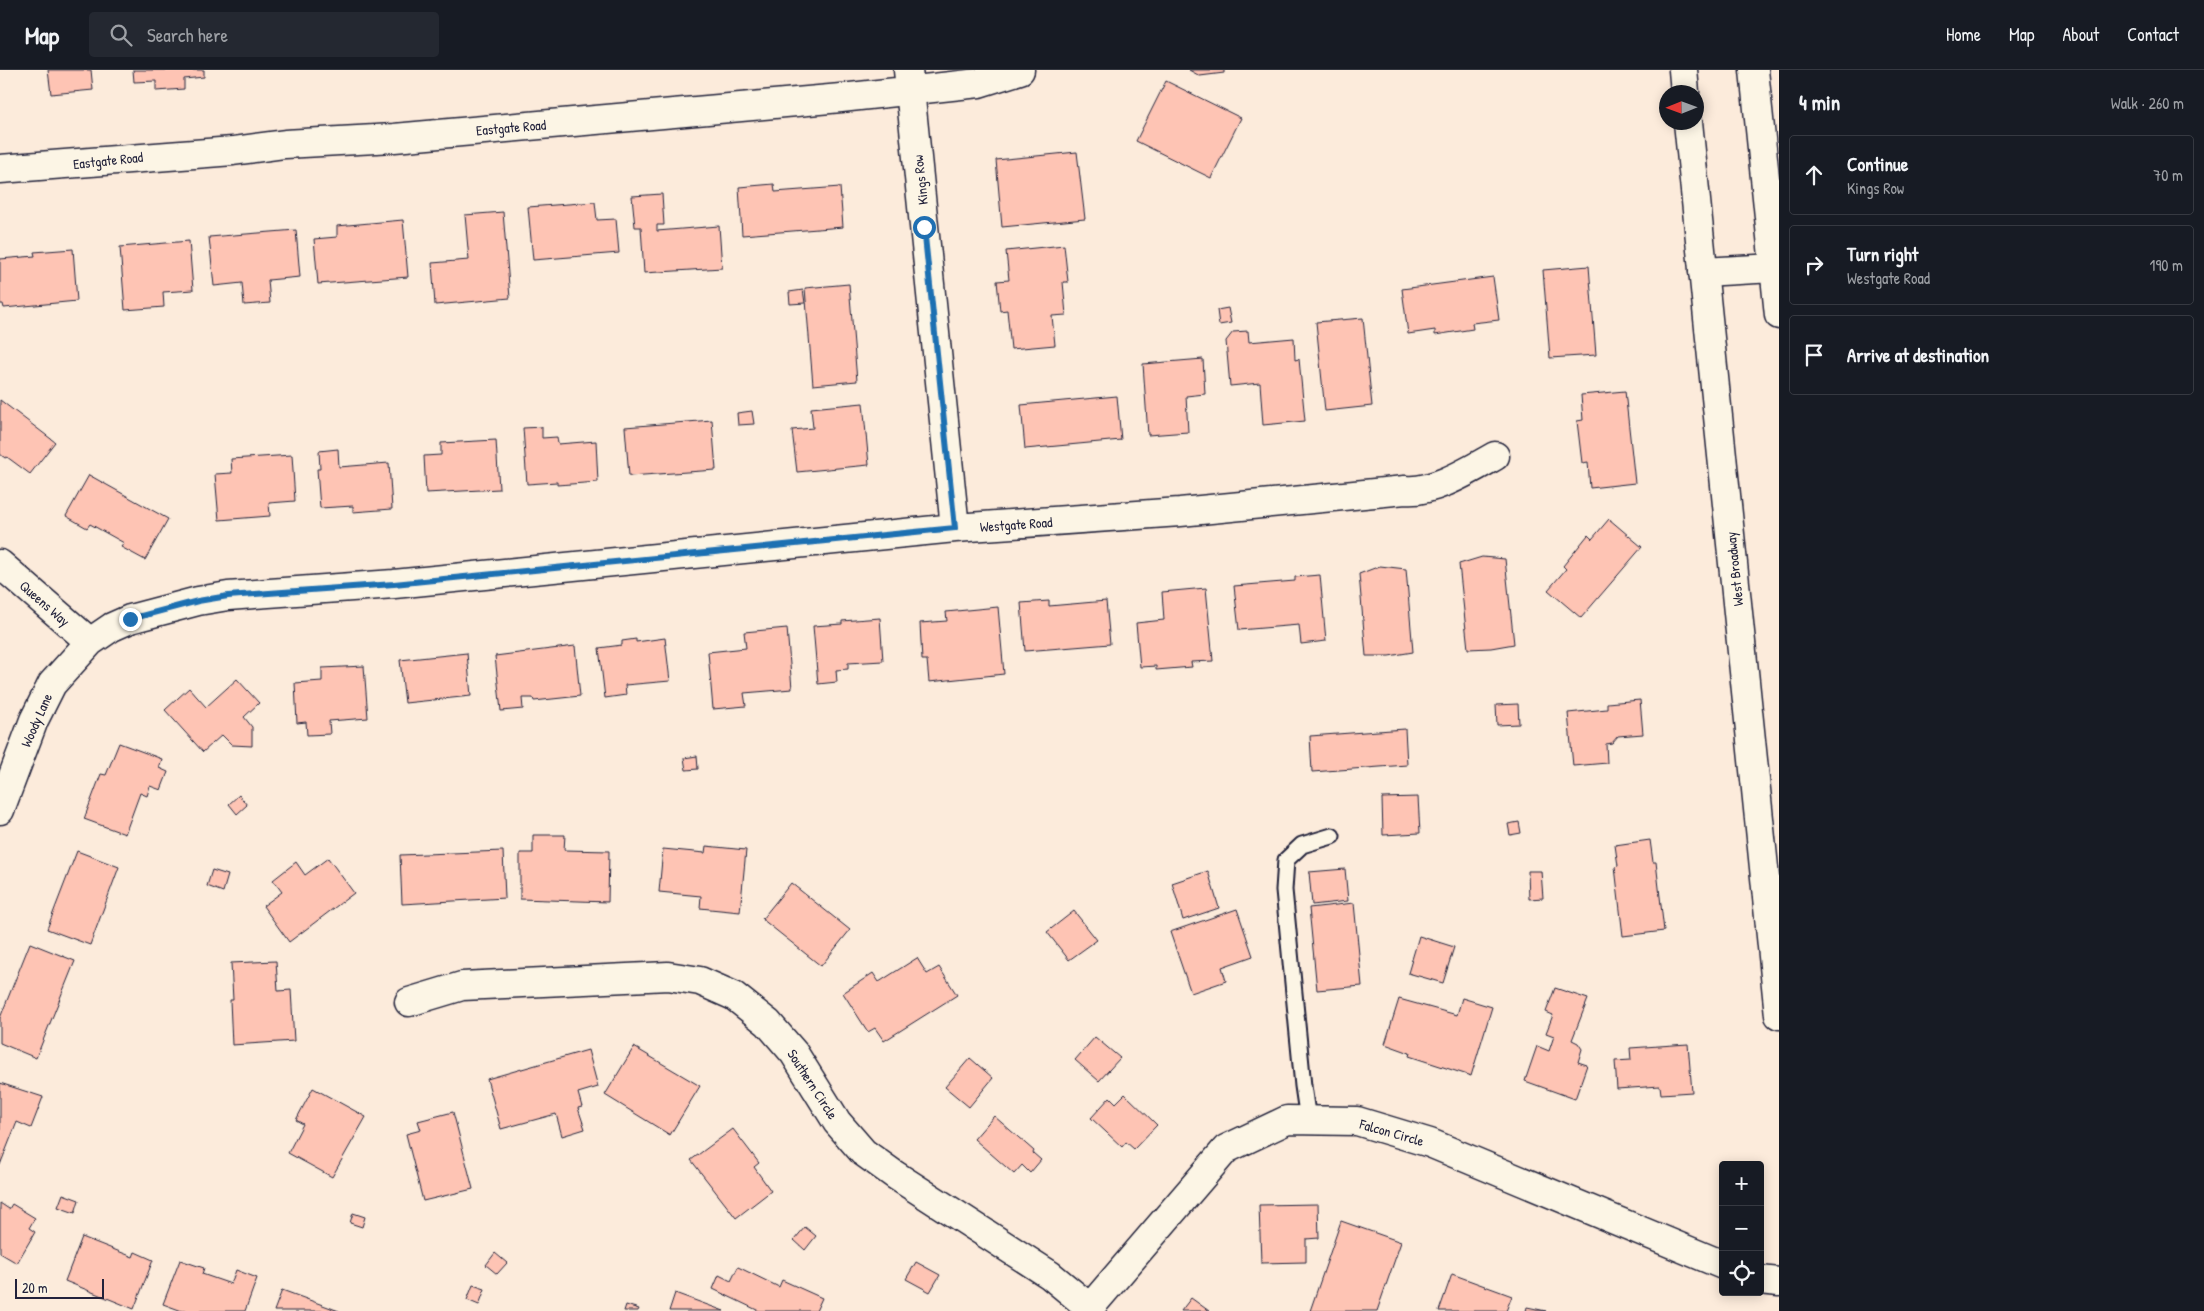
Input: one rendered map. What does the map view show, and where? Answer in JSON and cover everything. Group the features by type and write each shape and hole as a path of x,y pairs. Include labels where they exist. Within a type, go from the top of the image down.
{"street":[{"name":"Eastgate Road","path":"0,169 233,151 285,144 394,138 909,80 979,83 1020,70"},
{"path":"1683,70 1684,85"},
{"path":"1754,70 1777,268 1779,315"},
{"name":"Kings Row","path":"909,80 955,528"},
{"name":"West Broadway","path":"1689,130 1774,909 1779,1015"},
{"path":"1703,272 1777,268"},
{"name":"Westgate Road","path":"90,642 112,627 130,619 198,601 228,596 394,584 955,528 1180,512 1405,490 1414,491 1458,477 1495,456"},
{"name":"Queens Way","path":"0,564 90,642"},
{"name":"Woody Lane","path":"0,810 34,720 52,684 90,642"},
{"name":"Southern Circle","path":"409,1002 462,986 668,976 700,981 734,996 768,1023 794,1053 837,1122 863,1152 895,1175 1050,1275 1089,1309"},
{"name":"Falcon Circle","path":"1089,1309 1226,1149 1287,1120 1357,1121 1430,1143 1719,1263"},
{"path":"1764,1280 1779,1282"}],"lane":[{"path":"1308,1120 1284,890 1286,860 1302,845 1332,836"}],"building":[{"path":"48,70 91,70 93,90 51,94"},
{"path":"133,70 204,70 204,77 184,79 184,89 156,91 156,81 134,82"},
{"path":"1189,70 1224,70 1224,73 1200,76"},
{"path":"1166,81 1241,118 1211,178 1136,141"},
{"path":"1077,152 1085,219 1002,227 996,160"},
{"path":"774,184 775,192 840,187 843,227 742,235 739,187"},
{"path":"662,194 664,225 657,225 657,231 719,226 722,268 644,273 641,227 635,227 632,196"},
{"path":"595,202 597,220 616,219 619,253 533,260 528,207"},
{"path":"503,212 510,298 435,305 432,263 469,260 465,215"},
{"path":"403,220 408,277 318,284 314,239 337,237 337,226"},
{"path":"296,230 300,277 268,280 270,303 244,305 242,283 214,286 209,237"},
{"path":"189,241 193,290 163,292 164,307 125,310 120,247"},
{"path":"1064,245 1068,282 1063,282 1066,315 1052,316 1055,345 1011,349 1007,310 1000,311 997,281 1009,280 1006,251"},
{"path":"73,249 77,301 4,308 3,304 0,304 0,259 35,256 34,252"},
{"path":"1589,266 1596,355 1550,358 1543,270"},
{"path":"1493,277 1499,320 1472,323 1473,329 1435,335 1435,330 1408,334 1402,289"},
{"path":"849,284 857,381 813,385 805,288"},
{"path":"803,290 805,303 790,304 789,292"},
{"path":"1228,308 1231,323 1219,325 1217,310"},
{"path":"1363,318 1372,406 1325,411 1316,322"},
{"path":"1248,331 1249,342 1294,338 1295,360 1299,359 1305,421 1263,425 1260,383 1230,386 1226,341 1233,332"},
{"path":"1203,359 1205,394 1186,396 1188,432 1148,435 1143,364"},
{"path":"1625,391 1635,483 1590,488 1588,462 1582,463 1577,421 1583,420 1581,395"},
{"path":"1117,396 1121,440 1025,449 1021,405"},
{"path":"0,400 55,442 30,474 0,454"},
{"path":"863,403 869,465 797,472 792,430 813,428 811,408"},
{"path":"752,411 754,424 738,425 737,413"},
{"path":"712,420 716,470 629,476 625,427"},
{"path":"542,427 542,438 557,437 558,444 596,441 598,482 557,485 557,482 527,484 523,428"},
{"path":"496,440 499,489 426,493 424,456 441,455 441,443"},
{"path":"338,449 339,467 389,463 392,509 353,512 353,506 320,508 317,469 320,469 319,451"},
{"path":"292,455 295,501 269,503 270,516 219,520 215,474 232,473 231,459"},
{"path":"89,475 168,519 145,560 121,547 124,543 90,524 87,528 66,516"},
{"path":"1609,519 1642,547 1581,618 1548,590 1566,569 1563,566 1588,535 1592,539"},
{"path":"1482,557 1505,559 1514,644 1468,649 1459,564"},
{"path":"1380,566 1406,569 1413,652 1389,656 1366,656 1359,574"},
{"path":"1320,575 1326,641 1301,644 1299,625 1239,630 1234,586 1295,581 1295,577"},
{"path":"1206,588 1213,661 1191,662 1192,667 1156,670 1156,666 1140,667 1136,623 1164,620 1162,592"},
{"path":"1049,601 1049,606 1106,601 1110,644 1025,651 1021,603"},
{"path":"998,607 1004,674 929,682 927,660 922,660 920,623 947,621 946,612"},
{"path":"880,618 883,661 848,663 848,669 836,670 837,682 818,684 813,626 842,624 842,621"},
{"path":"787,628 792,689 744,693 746,706 713,709 708,652 746,648 744,632"},
{"path":"665,638 670,681 625,685 626,695 605,698 599,648 622,645 622,641 636,639 636,642"},
{"path":"575,646 580,696 534,701 533,698 522,698 523,709 501,711 495,656"},
{"path":"467,653 471,696 405,703 400,660"},
{"path":"364,666 368,718 329,721 330,734 307,735 306,722 297,723 295,683 322,681 322,668"},
{"path":"237,679 259,703 244,717 252,727 252,746 232,745 222,735 203,752 165,710 189,688 206,707"},
{"path":"1640,700 1643,734 1618,736 1612,743 1606,744 1607,763 1573,766 1568,713 1607,709 1607,703"},
{"path":"1518,704 1519,724 1497,725 1496,705"},
{"path":"1405,729 1407,765 1312,772 1310,736"},
{"path":"119,743 162,759 159,768 168,772 161,790 150,786 147,796 140,793 125,834 84,819 101,774 106,775"},
{"path":"697,756 698,769 686,770 684,758"},
{"path":"239,795 247,805 237,814 229,804"},
{"path":"1418,797 1420,833 1383,835 1382,798"},
{"path":"1519,822 1521,833 1510,835 1508,824"},
{"path":"533,835 565,835 564,850 609,851 608,902 520,899 520,853 533,853"},
{"path":"1650,840 1653,862 1656,862 1664,931 1623,936 1615,867 1618,866 1615,845"},
{"path":"706,846 746,850 740,912 700,908 701,896 659,892 663,849 705,853"},
{"path":"77,851 119,867 90,945 47,929"},
{"path":"503,851 505,898 402,904 400,855"},
{"path":"328,858 354,893 289,942 263,906 282,892 273,880 296,862 305,875"},
{"path":"1345,869 1348,901 1312,905 1309,872"},
{"path":"212,870 228,875 223,892 207,886"},
{"path":"1208,871 1219,908 1183,920 1172,883"},
{"path":"1528,871 1541,871 1543,898 1529,899"},
{"path":"791,883 850,930 821,966 762,919"},
{"path":"1354,903 1362,986 1317,990 1309,908"},
{"path":"1237,909 1253,956 1222,967 1226,981 1191,993 1170,932"},
{"path":"1074,911 1097,940 1069,960 1047,932"},
{"path":"1419,936 1454,947 1443,983 1408,973"},
{"path":"30,943 75,961 36,1058 0,1043 0,1018"},
{"path":"917,958 927,974 939,967 957,995 884,1041 875,1028 868,1032 843,993 873,973 879,982"},
{"path":"276,961 278,991 291,990 294,1041 232,1045 230,1000 233,1000 231,963"},
{"path":"1555,988 1588,999 1572,1040 1578,1043 1582,1049 1578,1062 1587,1065 1575,1099 1525,1081 1537,1046 1549,1051 1554,1036 1546,1033 1553,1015 1546,1012"},
{"path":"1462,998 1492,1007 1471,1076 1409,1056 1410,1053 1385,1044 1399,999 1457,1015"},
{"path":"1095,1037 1120,1058 1099,1081 1075,1060"},
{"path":"1688,1044 1692,1092 1661,1094 1660,1086 1617,1089 1615,1061 1631,1060 1630,1048"},
{"path":"634,1047 700,1086 670,1135 605,1095"},
{"path":"588,1050 598,1087 578,1093 582,1107 578,1108 585,1129 562,1136 556,1114 501,1129 487,1079"},
{"path":"970,1058 993,1078 969,1107 945,1087"},
{"path":"0,1083 43,1097 31,1128 17,1122 0,1165"},
{"path":"313,1088 366,1117 332,1177 288,1153 303,1124 296,1120"},
{"path":"1125,1094 1157,1125 1134,1149 1126,1142 1122,1147 1091,1118 1110,1097 1116,1103"},
{"path":"453,1112 473,1189 423,1201 406,1134 421,1130 418,1121"},
{"path":"994,1116 1034,1151 1033,1153 1041,1160 1030,1173 1022,1165 1014,1174 974,1139"},
{"path":"733,1129 759,1163 754,1167 771,1191 736,1218 691,1160"},
{"path":"63,1194 79,1200 75,1213 58,1207"},
{"path":"0,1203 9,1209 12,1204 35,1218 29,1228 35,1232 17,1263 0,1253"},
{"path":"1318,1204 1319,1238 1306,1239 1306,1262 1261,1263 1259,1205"},
{"path":"353,1213 365,1217 362,1227 350,1223"},
{"path":"1341,1221 1401,1242 1377,1311 1310,1311"},
{"path":"805,1227 816,1236 805,1250 794,1240"},
{"path":"82,1237 133,1257 135,1252 153,1260 134,1309 65,1281"},
{"path":"495,1253 507,1263 497,1274 486,1265"},
{"path":"180,1260 204,1268 202,1274 231,1284 236,1270 257,1278 245,1311 182,1311 163,1304"},
{"path":"916,1262 940,1275 930,1292 906,1279"},
{"path":"738,1267 779,1287 782,1280 822,1298 816,1311 759,1311 713,1289 719,1275 731,1281"},
{"path":"1452,1274 1512,1296 1506,1311 1439,1311"},
{"path":"473,1285 485,1289 479,1305 467,1300"},
{"path":"282,1290 339,1311 274,1311"},
{"path":"675,1293 724,1311 669,1311"},
{"path":"1191,1298 1209,1311 1181,1311"},
{"path":"626,1305 639,1309 638,1311 624,1311"},
{"path":"1527,1307 1546,1311 1526,1311"}],"route":[{"path":"130,619 198,601 228,596 394,584 955,528 924,227"}]}
